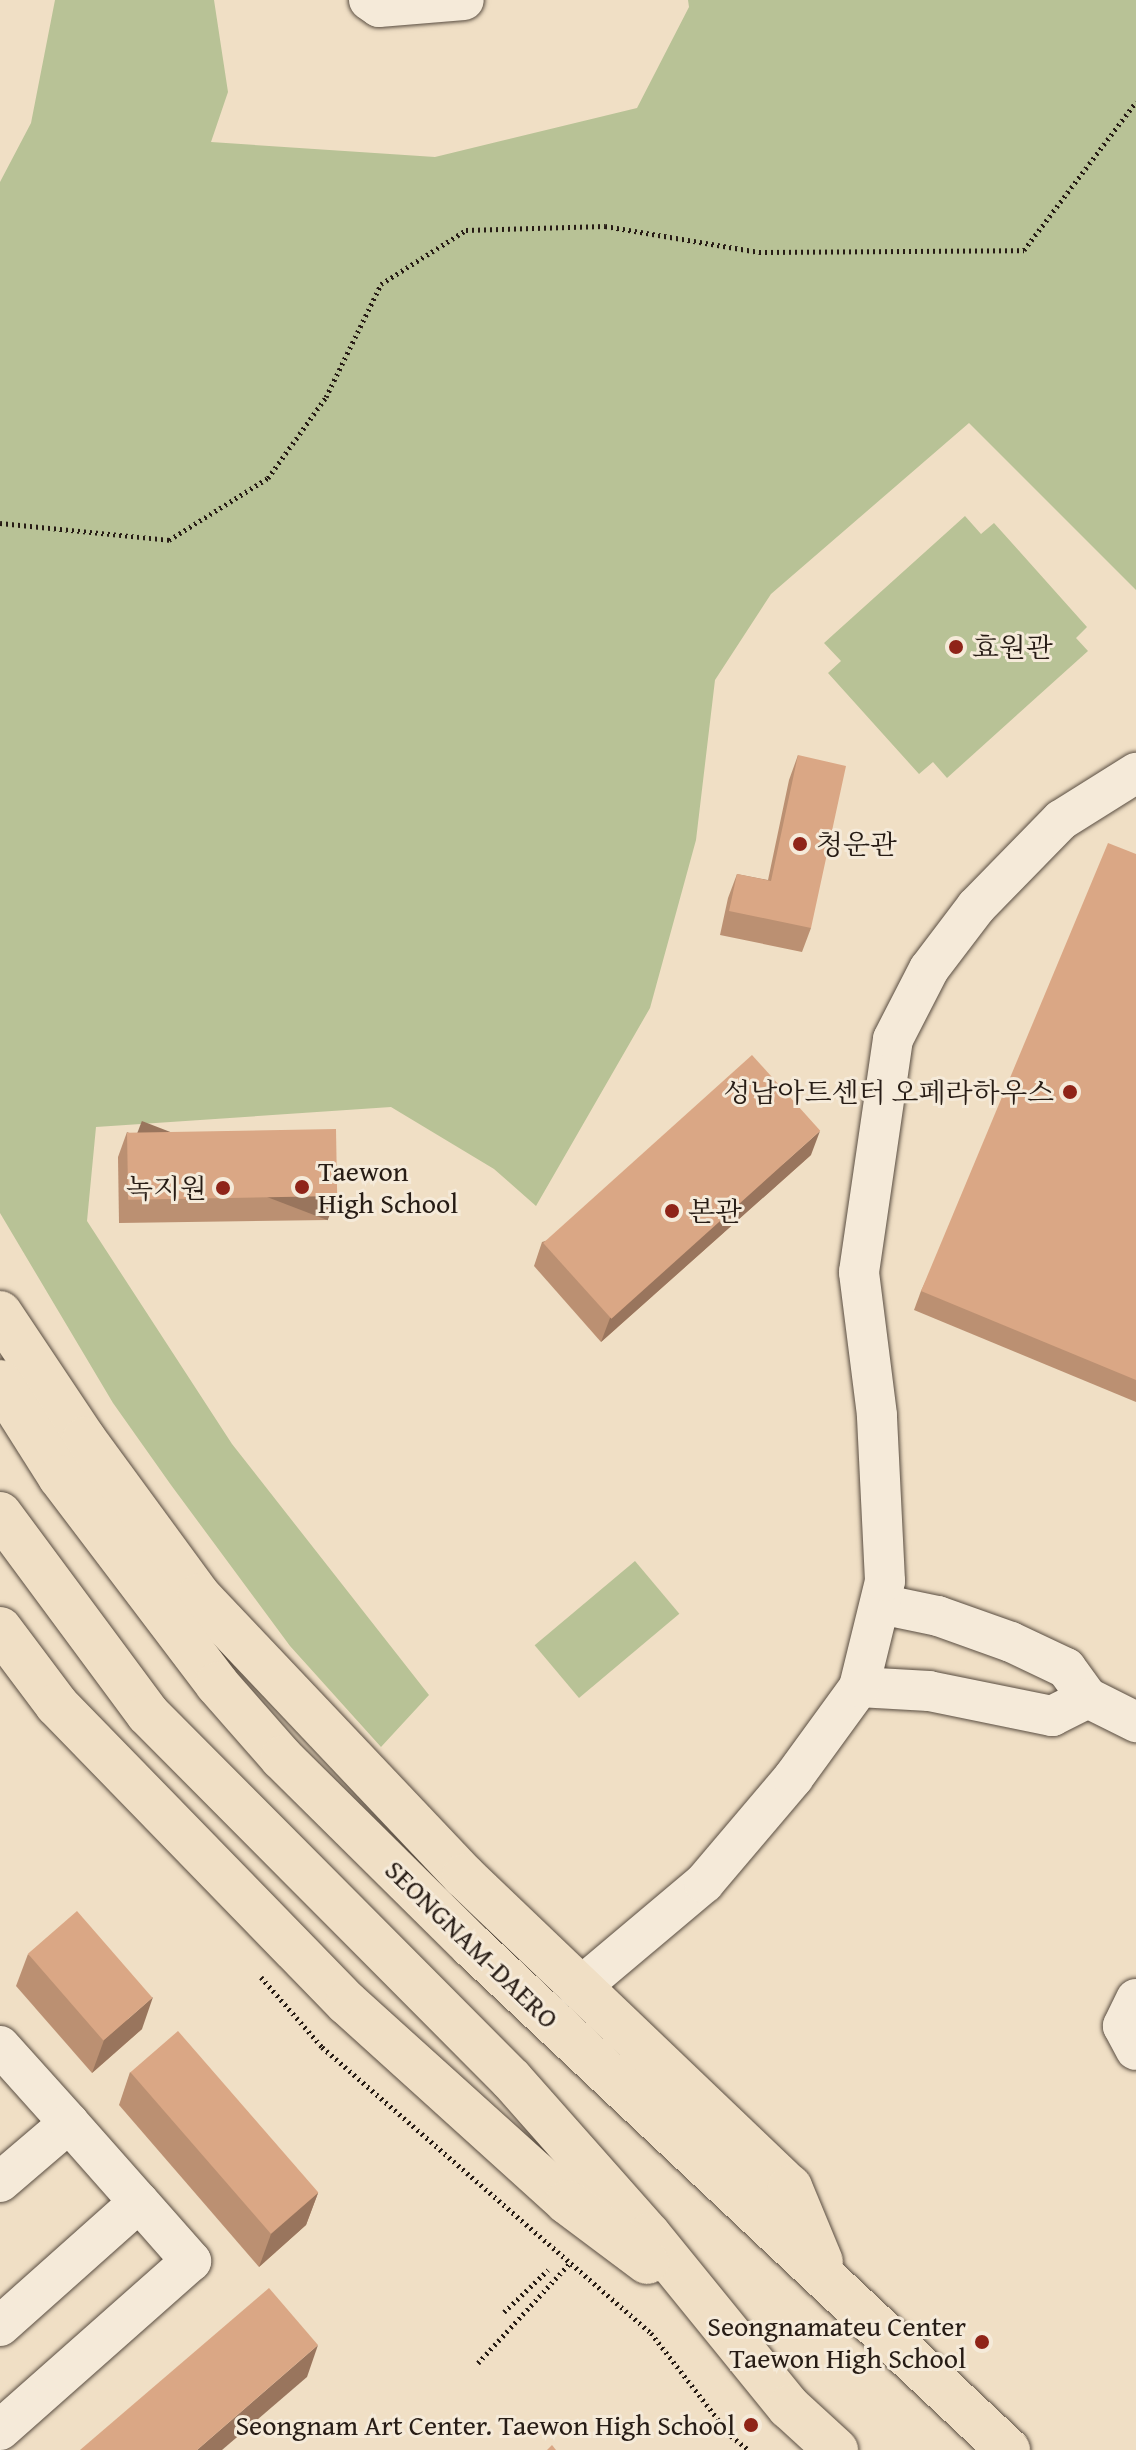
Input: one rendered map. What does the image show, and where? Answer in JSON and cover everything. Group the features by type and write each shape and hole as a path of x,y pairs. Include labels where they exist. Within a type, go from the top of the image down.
{"main road":[{"path":"0,1313 199,1596 578,1989 790,2187 827,2275"},
{"name":"SEONGNAM-DAERO","path":"0,1382 60,1477 217,1684 282,1758 472,1946 827,2275 1008,2450"},
{"path":"0,1514 148,1714 511,2079 789,2407 836,2450"},
{"path":"0,1629 57,1705 347,2003 567,2202 703,2304"}],"street":[{"path":"369,0 379,7 464,0"},
{"path":"578,1989 704,1883 793,1778 859,1687 885,1581 877,1415 859,1272 893,1039 929,969 976,907 1061,820 1136,773"},
{"path":"880,1604 938,1616 1011,1642 1066,1668 1088,1698 1136,1722"},
{"path":"859,1687 929,1691 1052,1716 1088,1698"},
{"path":"1136,1999 1123,2026 1136,2050"},
{"path":"0,2046 191,2261 0,2430"},
{"path":"0,2182 69,2123"},
{"path":"3,2318 139,2202"}],"path":[{"path":"0,523 169,540 268,478 326,397 381,284 466,230 605,226 759,252 1024,250 1136,102"},
{"path":"478,2363 569,2264 651,2333 731,2436 749,2450"},
{"path":"504,2312 548,2270"}],"green space":[{"path":"55,0 214,0 228,92 211,142 435,157 637,108 689,7 688,0 1136,0 1136,590 969,423 771,594 715,680 696,840 650,1008 536,1206 494,1169 391,1107 96,1127 87,1221 232,1444 429,1695 381,1747 290,1646 171,1485 113,1403 0,1213 0,182 31,123"},
{"name":"효원관","path":"965,516 981,534 994,523 1087,627 1076,638 1088,651 947,778 933,762 919,774 828,673 841,661 824,643"},
{"path":"635,1561 679,1614 579,1698 535,1645"}],"building":[{"name":"청운관","path":"798,755 846,766 811,928 729,911 737,874 771,881"},
{"name":"성남아트센터 오페라하우스","path":"1108,843 1136,854 1136,1380 921,1291"},
{"name":"본관","path":"752,1055 820,1131 611,1319 543,1243"},
{"name":"녹지원","path":"336,1129 337,1196 128,1200 127,1133"},
{"path":"77,1911 152,1998 103,2040 28,1954"},
{"path":"178,2031 318,2193 271,2234 130,2072"},
{"path":"269,2288 318,2345 197,2450 80,2450"}],"place":[{"name":"효원관","path":"956,647"},
{"name":"청운관","path":"800,844"},
{"name":"성남아트센터 오페라하우스","path":"1070,1092"},
{"name":"Taewon High School","path":"302,1187"},
{"name":"녹지원","path":"223,1188"},
{"name":"본관","path":"672,1211"},
{"name":"Seongnamateu Center Taewon High School","path":"982,2342"},
{"name":"Seongnam Art Center. Taewon High School","path":"751,2425"}]}
